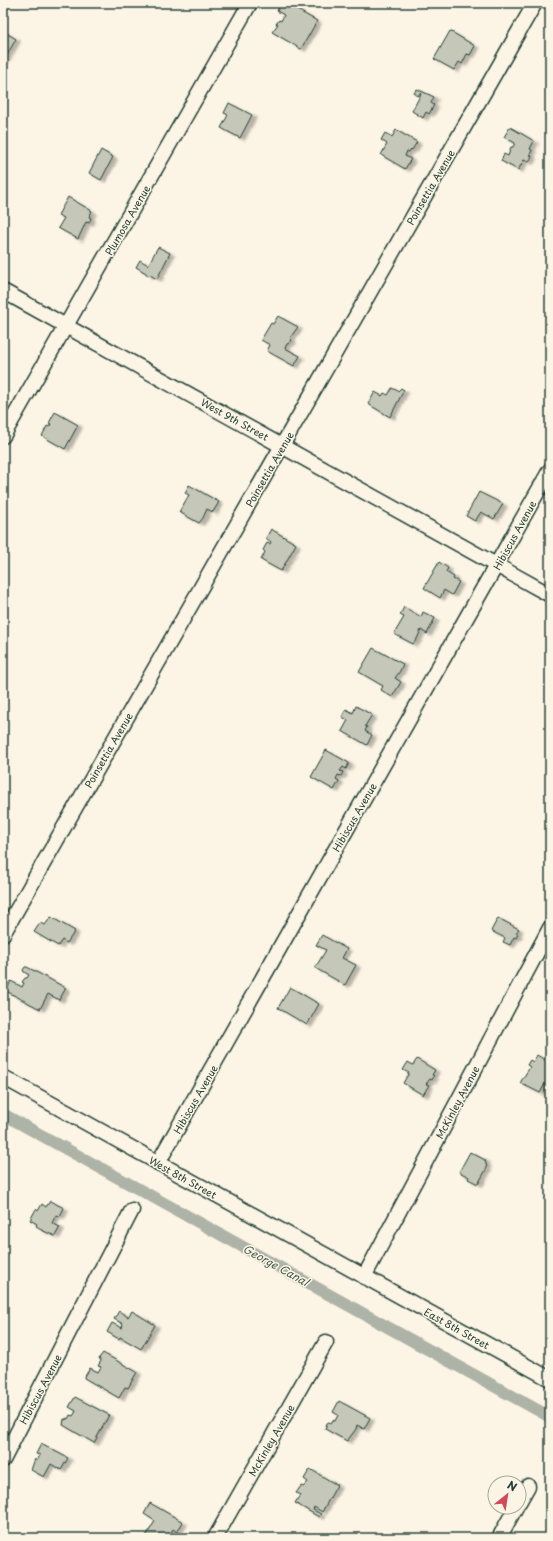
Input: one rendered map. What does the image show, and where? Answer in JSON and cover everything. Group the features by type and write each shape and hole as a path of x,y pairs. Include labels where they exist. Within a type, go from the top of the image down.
{"street":[{"name":"Plumosa Avenue","path":"3,436 250,3"},
{"name":"Poinsettia Avenue","path":"3,934 535,3"},
{"name":"West 9th Street","path":"3,291 550,595"},
{"name":"Hibiscus Avenue","path":"158,1163 550,470"},
{"name":"McKinley Avenue","path":"364,1277 550,928"},
{"name":"West 8th Street","path":"3,1077 364,1277"},
{"name":"Hibiscus Avenue","path":"3,1460 132,1210"},
{"name":"East 8th Street","path":"364,1277 550,1379"},
{"name":"McKinley Avenue","path":"215,1538 326,1342"},
{"path":"499,1538 512,1515"}],"building":[{"path":"281,3 289,3 293,5 292,7 317,21 301,49 272,32 278,24 276,24 279,20 281,21 284,15 277,11"},
{"path":"3,31 16,39 3,62"},
{"path":"450,31 475,46 470,55 467,54 462,64 459,62 454,70 434,59"},
{"path":"417,89 434,97 431,103 434,105 429,114 426,112 423,118 412,111 421,94 420,93 418,96 414,93"},
{"path":"229,103 252,115 240,138 221,128 228,115 224,113"},
{"path":"510,127 534,141 530,149 532,150 530,155 532,156 529,162 524,160 518,170 501,161 504,154 508,156 511,147 513,147 515,143 504,137"},
{"path":"396,130 417,142 412,150 411,149 409,152 407,151 405,156 411,159 405,169 381,155 387,144 381,140 385,133 392,137"},
{"path":"101,150 113,157 101,180 89,173"},
{"path":"68,197 92,211 89,217 91,218 89,223 86,222 78,239 58,228 64,218 58,215"},
{"path":"158,247 170,253 157,279 150,275 148,276 136,267 140,260 148,265"},
{"path":"278,316 298,327 290,338 292,340 285,348 300,356 294,366 267,351 270,345 261,340 271,323 273,324"},
{"path":"392,388 398,391 401,388 404,390 390,417 368,404 375,392 382,396 384,393 388,395"},
{"path":"55,412 78,425 65,449 42,436 47,426 49,427 51,424 49,423"},
{"path":"189,485 219,502 213,512 207,509 199,523 179,512 189,495 185,493"},
{"path":"479,492 503,504 494,519 481,512 475,521 466,516"},
{"path":"271,529 296,544 281,571 261,560 265,552 263,550 267,543 270,544 271,542 266,538"},
{"path":"439,562 448,568 446,572 454,577 453,579 459,582 452,595 444,590 440,598 424,588"},
{"path":"404,607 421,617 423,612 435,618 427,634 421,630 413,644 394,634 404,617 400,615"},
{"path":"373,648 403,664 395,678 401,682 392,697 381,690 383,686 359,672"},
{"path":"356,706 372,715 365,726 367,727 365,731 372,735 367,745 342,731 348,720 342,717 346,709 353,713"},
{"path":"326,750 349,763 346,769 343,767 340,771 343,772 341,776 338,775 336,779 339,781 334,790 311,777"},
{"path":"51,917 75,931 67,943 62,940 58,946 34,932 40,923 45,925"},
{"path":"498,918 519,929 516,933 518,934 516,938 514,937 510,945 503,942 505,938 491,931"},
{"path":"322,935 347,949 342,958 356,965 345,985 315,968 326,950 316,945"},
{"path":"25,967 66,988 59,1000 48,994 40,1009 6,991 11,981 22,987 24,983 22,982 29,975 23,970"},
{"path":"290,987 319,1004 307,1025 278,1008"},
{"path":"537,1055 550,1063 550,1084 546,1082 540,1093 520,1083 530,1067 527,1065 530,1060 533,1062"},
{"path":"417,1059 435,1070 432,1075 434,1076 432,1080 430,1079 426,1084 429,1085 423,1095 403,1083 409,1073 403,1070 408,1062 413,1065"},
{"path":"470,1152 485,1160 487,1168 478,1184 459,1172"},
{"path":"50,1201 64,1208 60,1216 56,1215 52,1223 60,1227 55,1236 41,1230 36,1226 37,1224 30,1220 36,1209 38,1211 42,1204 46,1207"},
{"path":"119,1311 128,1317 132,1311 155,1325 141,1349 120,1337 119,1339 107,1332 112,1323 122,1328 123,1324 114,1319"},
{"path":"103,1353 137,1372 128,1388 125,1387 119,1398 84,1378 90,1368 98,1372 101,1367 98,1366 101,1361 99,1358"},
{"path":"75,1397 109,1415 94,1443 63,1425 64,1419 68,1419 70,1415 73,1416 76,1411 69,1407"},
{"path":"339,1401 370,1418 364,1429 357,1425 356,1429 347,1441 325,1429 327,1423 331,1423 333,1420 335,1421 338,1415 333,1412"},
{"path":"41,1444 68,1458 61,1470 51,1464 44,1477 31,1470 35,1459 37,1461 40,1455 36,1454"},
{"path":"310,1469 337,1485 322,1512 314,1507 313,1510 321,1514 319,1517 295,1503 300,1495 296,1493 301,1486 303,1487 308,1482 304,1479"},
{"path":"150,1503 183,1522 177,1532 173,1529 168,1538 150,1538 146,1536 155,1521 144,1514"}],"waterway":[{"name":"George Canal","path":"3,1114 550,1417"}]}
